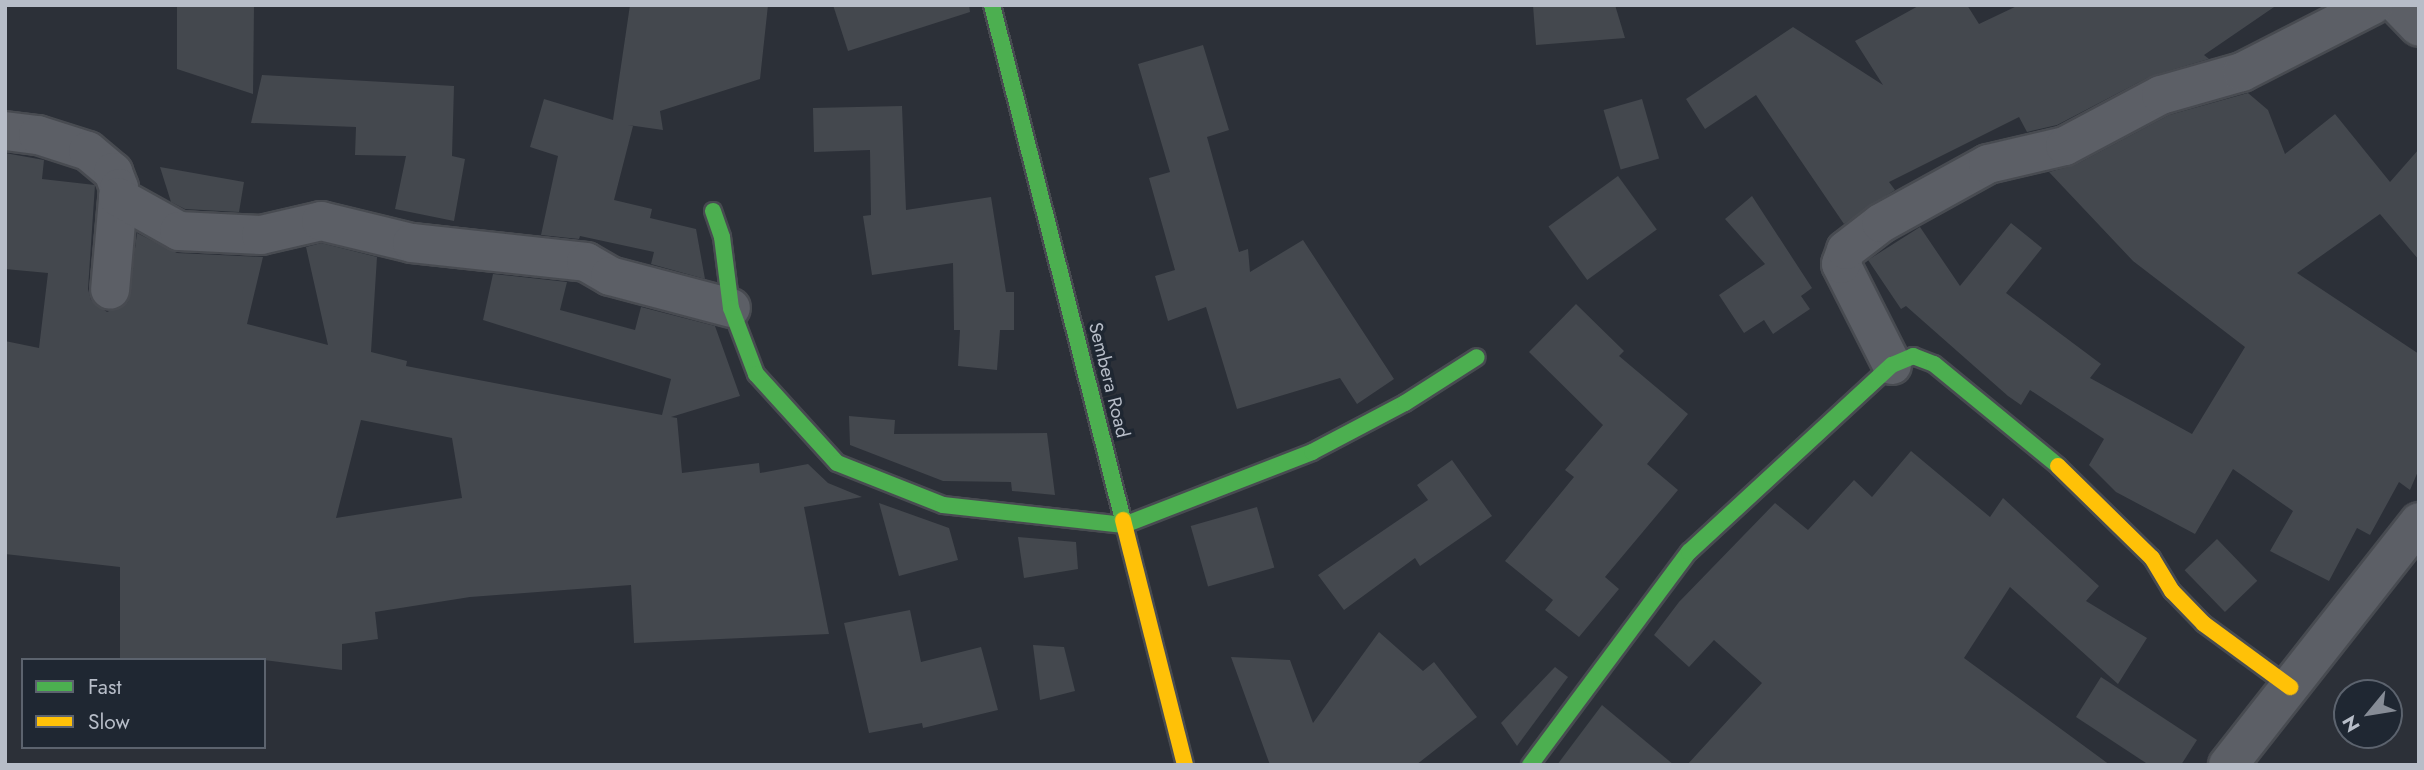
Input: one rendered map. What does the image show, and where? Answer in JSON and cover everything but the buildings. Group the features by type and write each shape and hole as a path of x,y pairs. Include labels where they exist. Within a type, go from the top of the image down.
{"street":[{"name":"Sembera Road","path":"992,5 1185,765"},
{"path":"1892,365 1842,264 1846,250 1881,223 1988,164 2065,146 2161,94 2242,72 2373,5"},
{"path":"2398,5 2419,27"},
{"path":"5,131 38,135 88,151 113,172 118,197 110,290"},
{"path":"118,197 179,231 261,235 321,221 412,243 586,262 610,276 731,308"},
{"path":"713,211 722,237 731,308 755,374 844,467 943,505 1124,525 1312,452 1405,403 1477,357"},
{"path":"1530,765 1689,552 1892,365 1913,356 1945,373 2063,471 2152,558 2172,591 2204,624 2290,687"},
{"path":"2228,765 2419,522"}],"traffic: fast":[{"path":"992,5 1123,520"},
{"path":"713,211 722,237 731,308 756,374 837,463 943,505 1124,525 1312,452 1405,403 1477,357"},
{"path":"1530,765 1689,552 1892,365 1913,356 1934,364 2058,466"}],"traffic: slow":[{"path":"2058,466 2152,558 2172,591 2204,624 2290,687"},
{"path":"1123,520 1185,765"}]}
